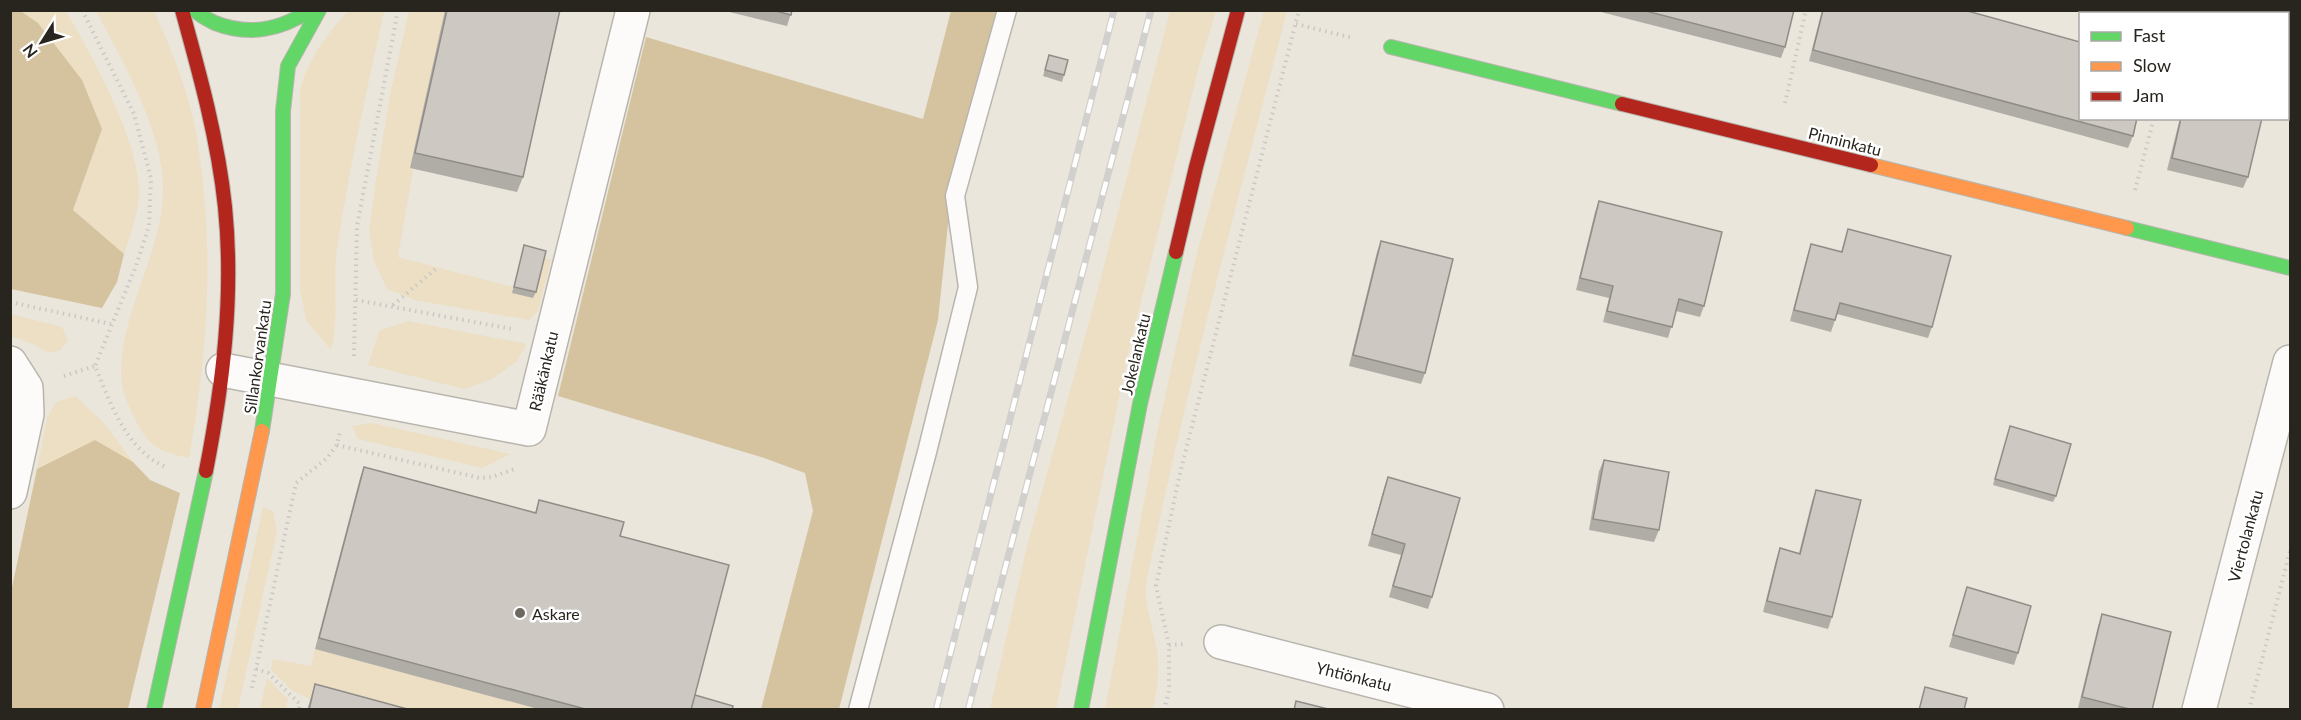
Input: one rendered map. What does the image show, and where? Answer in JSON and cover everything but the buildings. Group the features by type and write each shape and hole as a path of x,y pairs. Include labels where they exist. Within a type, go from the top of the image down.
{"street":[{"name":"Sillankorvankatu","path":"154,710 204,478 223,370 228,271 224,201 213,128 182,10"},
{"path":"195,10 222,26 240,30 275,29 301,18 310,10"},
{"name":"Sillankorvankatu","path":"203,710 271,380 283,294 283,111 288,66 319,10"},
{"name":"Rääkänkatu","path":"223,370 529,429 633,10"},
{"name":"Jokelankatu","path":"1081,710 1140,404 1196,167 1238,10"},
{"name":"Pinninkatu","path":"1391,47 2290,268"},
{"name":"Viertolankatu","path":"2199,710 2290,362"},
{"path":"10,492 27,414 18,375"},
{"name":"Yhtiönkatu","path":"1221,642 1488,710"}],"lane":[{"path":"858,710 927,452 968,287 955,196 1004,19 1017,10"}],"path":[{"path":"82,10 134,114 151,178 148,226 136,266 95,366 113,410 130,438 156,463 183,474 204,478"},
{"path":"1164,710 1169,691 1169,645 1156,586 1181,469 1299,10"},
{"path":"1776,141 1806,10"},
{"path":"1296,24 1391,47"},
{"path":"2125,227 2153,120"},
{"path":"393,306 438,267"},
{"path":"356,300 551,337"},
{"path":"10,302 111,324"},
{"path":"337,445 480,478 515,470 522,458 529,429"},
{"path":"250,489 292,498"},
{"path":"2249,710 2290,551"},
{"path":"256,669 268,673 300,704 299,710"}],"shaded area":[{"path":"19,10 38,23 82,80 102,129 73,210 124,254 117,282 102,308 11,289 10,11"},
{"path":"19,11 66,11 111,96 130,144 139,187 137,212 124,254 73,210 102,129 38,23"},
{"path":"96,11 154,11 183,82 196,132 205,203 207,276 204,349 189,458 163,451 149,441 136,422 123,388 121,369 123,346 161,216 162,170 150,123 130,75"},
{"path":"348,11 384,11 337,249 336,312 331,350 306,320 300,288 300,91 308,68 325,38"},
{"path":"409,11 445,11 410,168 413,170 398,257 513,287 512,293 544,257 551,260 538,311 529,320 415,300 387,289 374,261 369,231 390,95"},
{"path":"951,11 996,11 951,196 938,320 839,709 761,709 813,511 805,473 761,457 558,396 646,37 923,119"},
{"path":"1170,11 1216,11 1198,70 1127,358 1056,709 990,709 1027,546 1094,304"},
{"path":"1264,11 1287,11 1195,368 1146,584 1146,598 1158,658 1158,681 1153,709 1105,709 1157,433 1196,257"},
{"path":"11,314 62,327 68,340 60,350 48,353 35,345 11,336"},
{"path":"408,321 527,344 517,361 492,379 464,389 368,365 379,331"},
{"path":"75,396 104,423 133,462 95,440 37,469 47,418 56,402"},
{"path":"372,423 510,454 483,468 358,439 352,426"},
{"path":"95,440 133,462 150,480 180,493 128,709 11,709 11,592 37,469"},
{"path":"263,507 273,511 277,531 238,709 219,710"},
{"path":"315,649 541,709 348,709 310,699 293,691 271,670 273,659 311,666"},
{"path":"267,678 288,699 286,709 260,709"}],"railway":[{"path":"936,710 1114,10"},
{"path":"968,710 1151,10"}],"traffic: fast":[{"path":"195,10 215,23 252,30 288,22 310,10"},
{"path":"262,431 283,294 283,111 288,66 319,10"},
{"path":"1391,47 1622,104"},
{"path":"2127,228 2290,268"},
{"path":"1081,710 1140,404 1176,252"},
{"path":"154,710 206,471"}],"traffic: slow":[{"path":"1871,165 2127,228"},
{"path":"203,710 262,431"}],"traffic: jam":[{"path":"182,10 213,132 222,182 227,240 225,340 206,471"},
{"path":"1176,252 1238,10"},
{"path":"1622,104 1871,165"}],"place":[{"name":"Askare","path":"520,613"}]}
